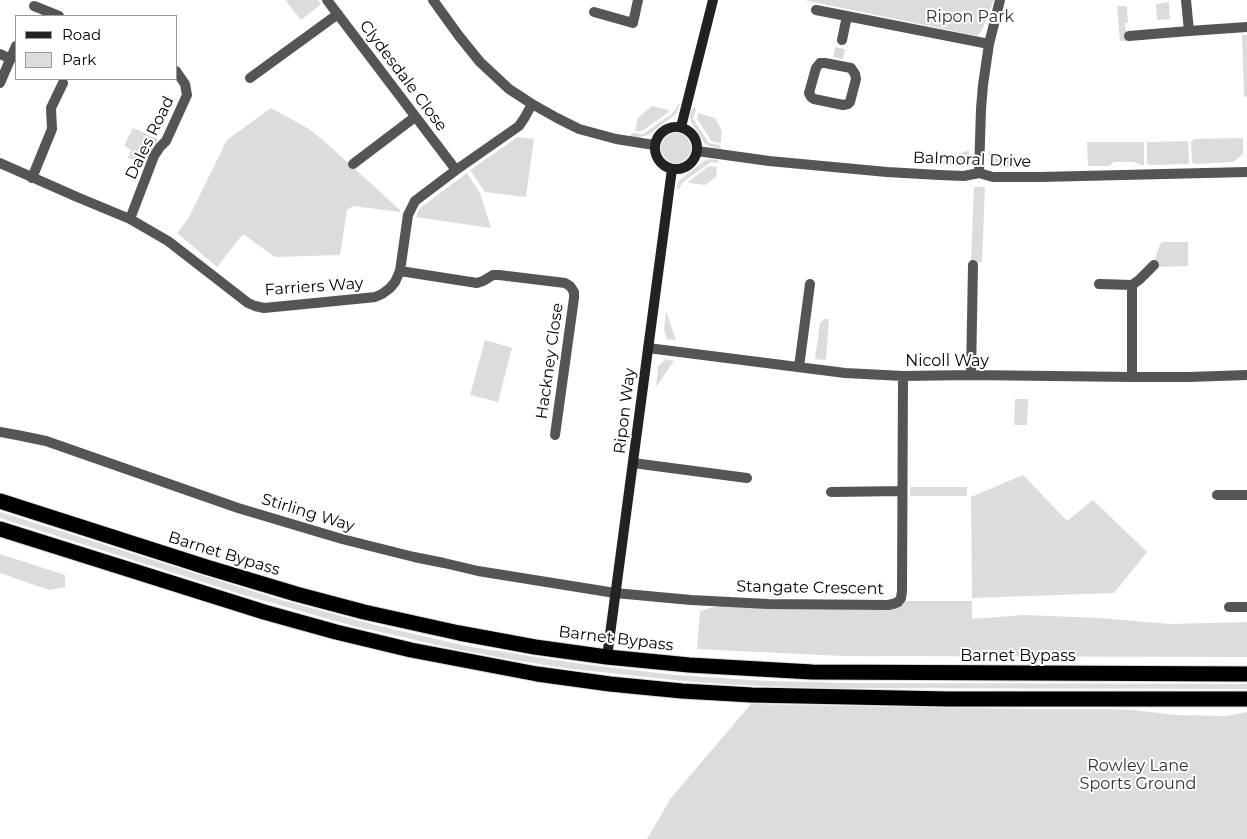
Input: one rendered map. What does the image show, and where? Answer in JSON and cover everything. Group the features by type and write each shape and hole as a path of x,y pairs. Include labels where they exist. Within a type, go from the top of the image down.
{"highway":[{"name":"Barnet Bypass","path":"0,501 231,575 364,612 459,633 535,647 607,657 689,665 812,672 1247,674"},
{"path":"0,529 264,612 336,632 456,660 537,674 682,691 752,695 947,699 1247,699"}],"street":[{"name":"Clydesdale Close","path":"327,0 456,170"},
{"path":"433,0 480,62 509,89 532,104 579,129 616,139 654,145"},
{"path":"594,12 633,23 638,0"},
{"path":"681,127 713,0"},
{"path":"979,173 983,86 989,44 1000,0"},
{"path":"1186,0 1189,31"},
{"path":"29,15 35,3 57,15"},
{"path":"816,10 989,44"},
{"path":"250,78 338,14"},
{"path":"842,40 847,16"},
{"path":"1129,36 1247,27"},
{"path":"0,83 15,48"},
{"path":"0,54 10,59"},
{"path":"838,61 851,68 856,74 850,102 843,105 811,97 810,93 816,68 820,63 838,61"},
{"name":"Dales Road","path":"130,219 154,156 160,146 166,141 187,95 185,84 178,74"},
{"path":"32,178 52,128 51,108 63,83"},
{"name":"Farriers Way","path":"0,163 130,219 168,240 248,303 255,306 264,308 375,297 390,288 400,271 407,218 415,201 519,126 532,104"},
{"path":"353,164 415,116"},
{"path":"674,126 681,127 692,134 697,151 691,163 679,169 672,169 660,164 654,152 654,145 656,138 661,132 674,126"},
{"name":"Balmoral Drive","path":"697,151 769,161 887,172 964,176 979,173 993,177 1040,178 1247,172"},
{"name":"Ripon Way","path":"607,657 672,169"},
{"path":"971,375 973,265"},
{"path":"1099,284 1132,284 1139,280 1154,265"},
{"name":"Hackney Close","path":"400,271 477,283 483,282 494,275 499,275 565,283 570,286 574,292 574,298 555,435"},
{"path":"800,367 810,284"},
{"path":"1132,284 1132,377"},
{"name":"Nicoll Way","path":"648,348 844,373 903,376 1189,377 1247,375"},
{"name":"Stangate Crescent","path":"615,593 691,600 758,603 888,605 898,602 902,591 903,376"},
{"name":"Stirling Way","path":"0,432 46,441 238,508 362,545 478,571 615,593"},
{"path":"633,463 747,478"},
{"path":"831,492 902,491"},
{"path":"1217,495 1247,495"},
{"path":"1229,607 1247,606"}],"green space":[{"path":"287,0 318,0 321,4 301,20"},
{"name":"Ripon Park","path":"804,0 994,0 982,30 977,36"},
{"path":"1169,2 1170,19 1157,20 1156,4"},
{"path":"1117,6 1127,6 1128,23 1125,23 1127,41 1120,41"},
{"path":"1242,35 1247,35 1247,97 1244,96"},
{"path":"680,104 676,114 648,135 630,137 632,133 643,134 670,115"},
{"path":"652,106 669,110 669,112 642,131 635,131 638,118"},
{"path":"271,108 309,129 324,141 400,212 353,206 347,210 340,255 275,257 243,234 217,267 177,233 188,219 227,140"},
{"path":"692,108 696,110 693,119 709,143 720,145 721,149 705,144 691,122"},
{"path":"698,113 715,118 722,131 721,143 711,141 697,118"},
{"path":"133,128 158,139 144,164 128,158 131,150 124,146"},
{"path":"676,133 682,134 690,142 690,154 682,162 676,163 670,162 662,154 661,148 662,142 670,134"},
{"path":"518,137 534,139 526,197 485,192 470,170"},
{"path":"1243,138 1243,154 1233,162 1195,164 1192,162 1191,142 1194,139"},
{"path":"1188,141 1189,164 1149,165 1147,163 1147,142"},
{"path":"1087,142 1144,142 1144,165 1134,162 1114,162 1109,166 1088,166"},
{"path":"969,150 969,159 959,166 936,164"},
{"path":"989,151 1020,168 997,167 989,158"},
{"path":"710,159 718,160 718,163 711,162 683,182 679,189 676,189 679,181 704,161"},
{"path":"709,166 717,167 716,177 705,185 688,182"},
{"path":"467,173 480,193 491,228 416,217 419,209"},
{"path":"974,187 985,187 982,262 971,262"},
{"path":"1163,242 1187,242 1188,265 1159,267 1154,262 1160,244"},
{"path":"666,311 676,340 667,339 664,330"},
{"path":"824,319 829,319 826,359 815,359 820,323"},
{"path":"485,340 512,348 498,402 470,395"},
{"path":"666,359 674,361 656,387 658,366"},
{"path":"1015,399 1028,399 1027,425 1014,425"},
{"path":"1023,475 1067,521 1093,500 1147,552 1114,593 972,598 971,497"},
{"path":"910,487 967,487 967,496 910,496"},
{"path":"0,512 281,600 375,625 466,646 574,663 675,675 768,681 1247,684 1247,689 826,688 693,682 572,669 455,649 350,625 244,595 0,518"},
{"path":"0,554 65,575 65,587 49,590 0,573"},
{"path":"904,601 972,601 972,619 1024,615 1099,618 1170,624 1247,622 1247,657 843,656 697,649 700,611 717,606 886,610 894,609"},
{"name":"Rowley Lane Sports Ground","path":"751,704 1109,709 1176,715 1227,716 1247,712 1247,839 647,839 671,798"}],"tunnel":[{"path":"838,58 842,40"}]}
